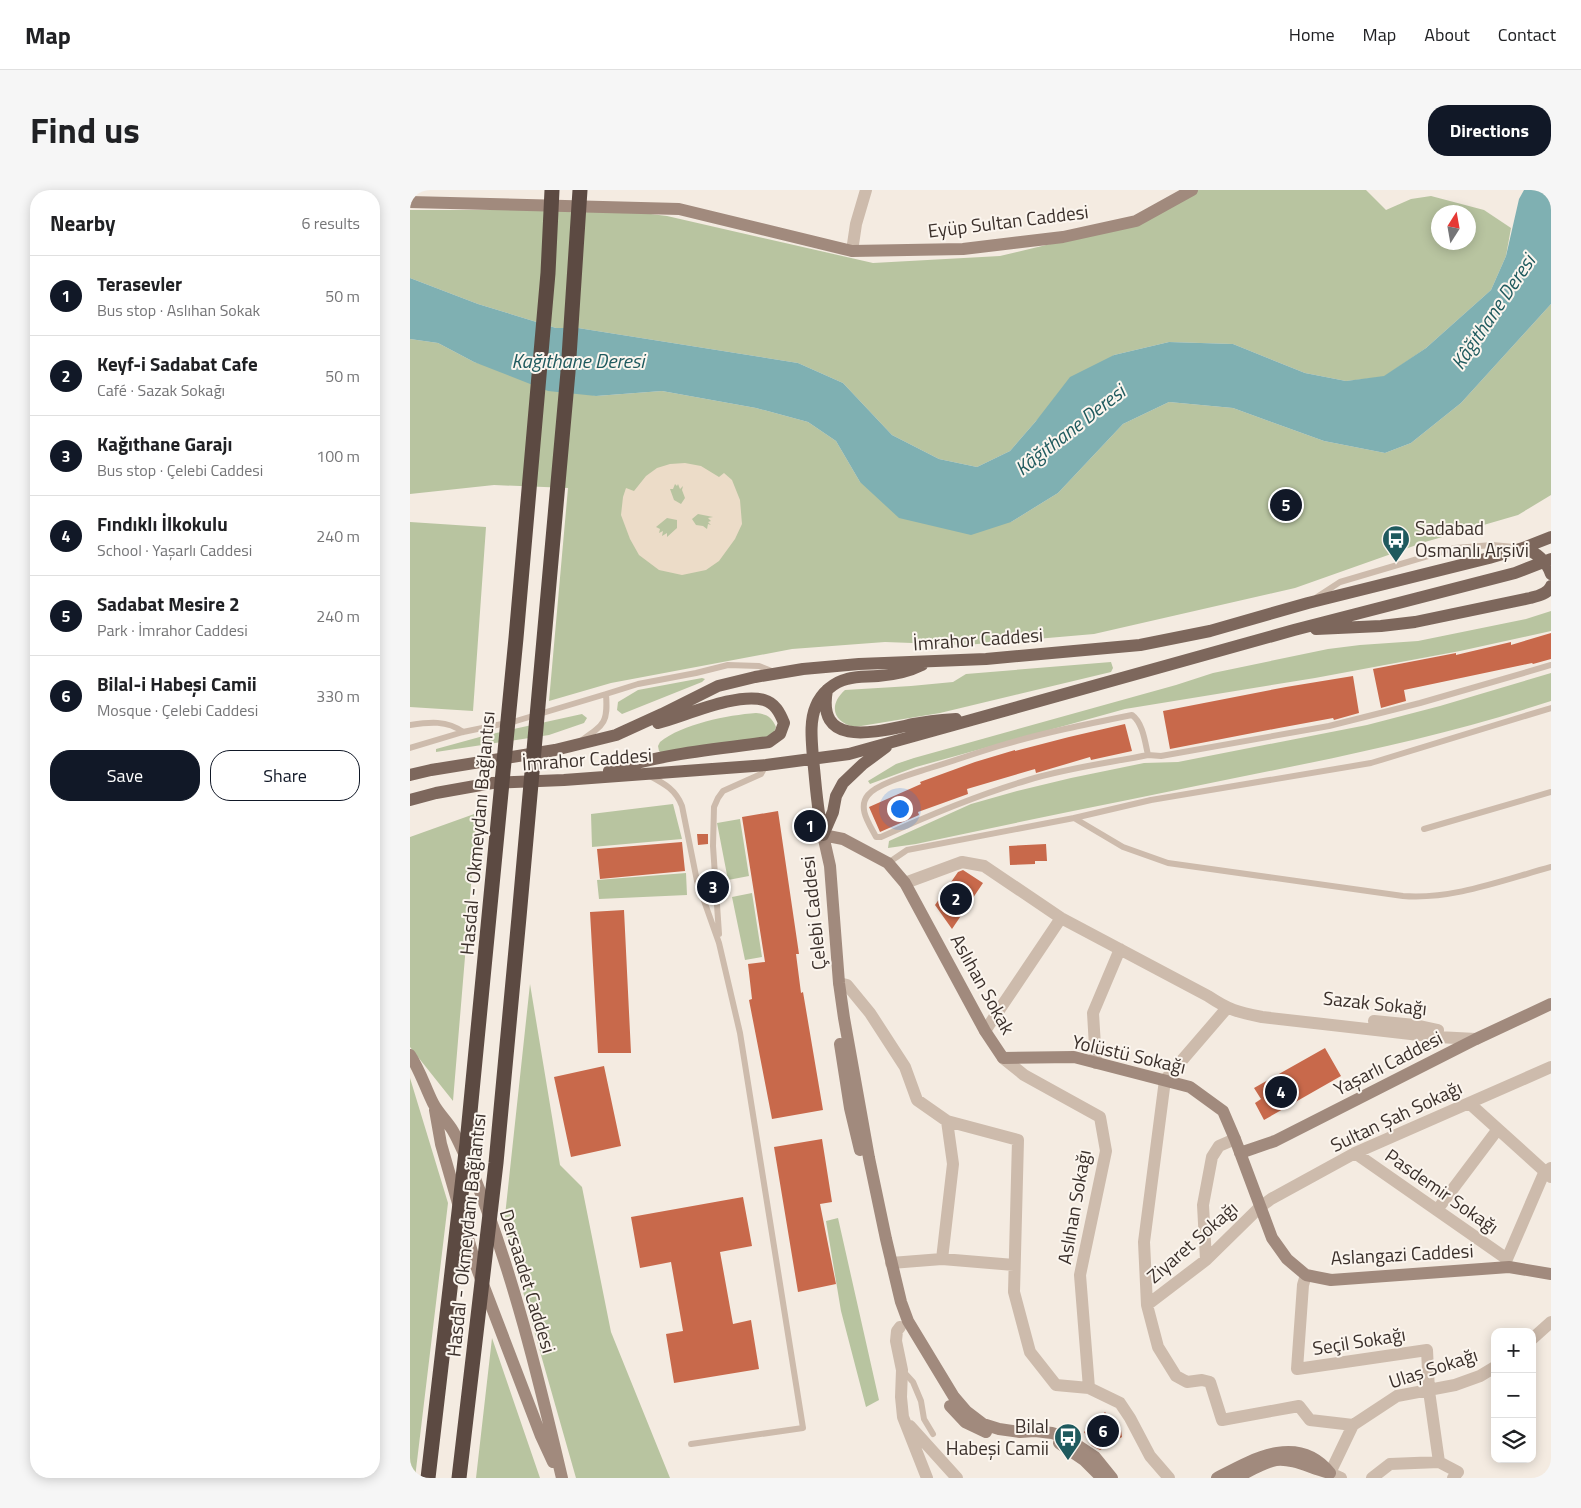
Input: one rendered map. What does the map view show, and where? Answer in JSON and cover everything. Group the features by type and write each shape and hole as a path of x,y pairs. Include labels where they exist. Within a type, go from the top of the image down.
{"highway":[{"name":"Hasdal - Okmeydanı Bağlantısı","path":"428,1478 468,1143 516,638 548,273 552,190"},
{"name":"Hasdal - Okmeydanı Bağlantısı","path":"459,1478 495,1172 519,918 568,372 580,190"}],"main road":[{"name":"Eyüp Sultan Caddesi","path":"410,202 679,209 852,252 963,249 1063,237 1136,221 1192,190"},
{"name":"İmrahor Caddesi","path":"410,775 574,746 616,735 718,686 755,677 859,664 986,659 1140,645 1210,630 1308,603 1489,558 1551,537"},
{"path":"1523,548 1548,560 1551,574"},
{"name":"İmrahor Caddesi","path":"410,800 436,793 492,783 564,780 766,765 849,754 1294,630 1515,573 1548,560"},
{"path":"1294,630 1352,629 1415,622 1530,598 1542,594 1551,586"},
{"path":"823,835 815,787 812,741 814,713 819,699 827,690 847,679 911,671 926,662"},
{"path":"827,690 825,708 827,716 832,724 846,732 874,732 931,721 980,718"},
{"path":"593,777 631,764 769,742 780,734 784,722 779,710 766,700 755,698 710,706 671,720 616,735"},
{"path":"823,835 836,796 843,783 863,764 892,743"},
{"name":"Aslıhan Sokak","path":"823,835 843,839 888,863 905,883 985,1031 1003,1058"},
{"name":"Çelebi Caddesi","path":"823,835 822,861 850,1108 887,1264 904,1324 950,1406 965,1422 982,1431 1002,1438 1055,1441 1084,1460 1102,1478"},
{"name":"Yaşarlı Caddesi","path":"1240,1153 1275,1141 1476,1039 1551,1004"},
{"name":"Dersaadet Caddesi","path":"410,1055 434,1105 452,1130 473,1174 506,1264 531,1352 562,1478"},
{"name":"Yolüstü Sokağı","path":"1003,1058 1074,1057 1190,1086 1223,1111 1240,1153"},
{"name":"Dersaadet Caddesi","path":"434,1105 441,1144 476,1266 541,1436 562,1478"},
{"name":"Aslangazi Caddesi","path":"1240,1153 1272,1238 1287,1259 1306,1275 1332,1280 1508,1263 1551,1274"},
{"name":"Çelebi Caddesi","path":"904,1324 954,1397 966,1411 983,1424 999,1429 1052,1433 1065,1437 1095,1457 1112,1478"},
{"path":"1218,1478 1246,1462 1270,1454 1286,1452 1302,1454 1321,1462 1331,1477"},
{"path":"1236,1478 1274,1460 1288,1461 1331,1477"}],"street":[{"path":"852,252 856,224 866,190"},
{"name":"Sazak Sokağı","path":"905,883 962,862 984,866 1061,918 1227,1008 1262,1017 1438,1037 1476,1039"},
{"path":"985,1031 1061,918"},
{"path":"1096,1063 1093,1013 1120,949"},
{"path":"835,984 847,985 870,1013 905,1066 917,1100 947,1121 1018,1140 1014,1292 1030,1352 1056,1385 1089,1388 1120,1403 1150,1456 1170,1478"},
{"path":"1227,1008 1165,1080 1144,1242 1147,1305 1158,1347 1176,1376 1188,1382 1202,1380 1210,1382 1222,1420 1299,1406 1310,1420 1353,1425 1331,1477"},
{"name":"Aslıhan Sokağı","path":"1003,1058 1024,1075 1100,1117 1106,1151 1080,1275 1089,1388"},
{"name":"Sultan Şah Sokağı","path":"1260,1207 1271,1199 1355,1154 1551,1067"},
{"path":"1469,1103 1549,1172 1508,1263"},
{"path":"942,1260 953,1164 947,1121"},
{"path":"1436,1210 1498,1129"},
{"path":"1206,1260 1203,1205 1212,1157 1219,1146 1235,1139"},
{"name":"Pasdemir Sokağı","path":"1355,1154 1508,1263"},
{"name":"Ziyaret Sokağı","path":"1147,1305 1206,1260 1260,1207"},
{"path":"887,1264 942,1260 1014,1265"},
{"name":"Seçil Sokağı","path":"1306,1275 1303,1285 1297,1369 1427,1350 1429,1391"},
{"path":"1536,1335 1551,1322"},
{"path":"904,1324 897,1331 896,1342 902,1370 901,1398 903,1418 927,1478"},
{"name":"Ulaş Sokağı","path":"1353,1425 1396,1396 1455,1385 1480,1376 1491,1369"},
{"path":"1429,1391 1439,1462"},
{"path":"903,1418 957,1478"},
{"path":"1372,1478 1390,1464 1439,1462 1456,1475"}],"lane":[{"path":"1308,603 1340,582 1455,548 1492,545 1523,548"},
{"path":"410,748 463,732 516,721 638,684 728,665 759,666 778,673"},
{"path":"1148,755 1137,718 1132,715 1072,727 1000,746 903,777 876,789 868,795 864,804 864,811 876,837 881,837 978,796 1030,780 1148,755 1161,756 1329,726 1420,704 1551,665"},
{"path":"574,746 602,725 607,712 606,694"},
{"path":"888,863 907,850 1074,818 1151,800 1371,763 1551,708"},
{"path":"410,725 436,722 456,726 463,732"},
{"path":"719,943 713,846 714,807 723,792 761,774 766,765"},
{"path":"647,774 671,788 679,797 697,881 719,943 740,1033 803,1428 691,1444"},
{"path":"1424,829 1551,792"},
{"path":"1074,818 1123,847 1144,856 1168,862 1403,896 1419,897 1451,894 1551,867"},
{"path":"902,1370 913,1382 921,1401 924,1419 933,1434"}],"green space":[{"path":"1198,190 1366,190 1386,210 1411,199 1431,196 1465,205 1431,205 1431,250 1476,250 1476,208 1484,210 1511,228 1506,256 1491,290 1426,348 1384,377 1346,381 1305,373 1233,344 1169,342 1114,355 1036,421 1010,451 977,467 939,459 892,435 843,383 798,363 578,328 556,328 478,304 410,278 410,210 618,210 667,216 873,263 1000,256 1142,222"},
{"path":"1551,304 1551,495 1518,515 1425,542 1295,588 1094,634 966,645 885,642 792,649 611,683 549,701 568,488 494,485 410,494 410,339 438,343 474,362 596,396 662,391 756,408 808,422 836,441 860,482 1011,522 1058,493 1123,424 1169,402 1233,408 1324,441 1385,453 1411,443 1461,403"},
{"path":"410,522 486,527 473,711 410,707"},
{"path":"1551,611 1551,631 1460,651 1315,678 1125,709 916,767 870,784 868,781 896,764 914,758 1213,673 1328,649 1418,641 1526,619"},
{"path":"1111,662 1113,668 1111,672 940,713 855,727 842,722 835,713 836,702 845,690 953,682 966,674"},
{"path":"1551,673 1551,701 1434,735 1315,762 916,844 888,848 889,841 971,804 1017,791 1144,763 1178,762 1367,725 1440,706"},
{"path":"705,679 702,682 622,714 617,710 618,702 638,690"},
{"path":"756,713 771,718 776,727 774,732 767,737 662,753 659,751 658,746 660,742 680,730 719,718"},
{"path":"582,714 587,718 584,723 549,735 436,752 436,749 487,735"},
{"path":"673,804 682,839 592,847 591,814"},
{"path":"477,813 453,1101 410,1047 410,837"},
{"path":"740,819 749,876 728,880 717,823"},
{"path":"686,873 687,895 599,899 597,880"},
{"path":"752,893 762,957 745,960 732,897"},
{"path":"530,984 560,1165 582,1187 611,1332 670,1478 576,1478 504,1225"},
{"path":"410,1078 448,1203 415,1478 410,1478"},
{"path":"838,1218 879,1400 866,1407 841,1311 826,1221"},
{"path":"492,1338 540,1478 476,1478"}],"shaded area":[{"path":"685,463 701,466 719,477 724,473 732,480 740,500 742,524 735,539 719,561 706,570 682,575 659,570 639,555 630,539 621,515 626,488 634,491 646,476 657,468 670,464","holes":["675,484 677,486 678,484 680,489 683,486 682,490 685,498 681,504 674,500 670,489 673,489","698,514 713,517 708,518 711,521 708,522 711,525 708,524 707,529 696,525 692,519","667,518 677,520 677,528 667,537 667,533 662,536 663,531 659,533 660,529 656,527"]}],"water":[{"path":"1524,190 1551,190 1551,304 1461,403 1411,443 1385,453 1324,441 1233,408 1169,402 1123,424 1058,493 1011,522 971,535 899,518 860,482 836,441 808,422 756,408 662,391 596,396 548,391 474,362 438,343 410,339 410,278 478,304 556,328 578,328 798,363 843,383 892,435 939,459 977,467 1010,451 1070,377 1114,355 1169,342 1233,344 1305,373 1346,381 1384,376 1426,348 1491,290 1506,256 1519,199"}],"building":[{"path":"1551,633 1551,659 1404,690 1406,701 1381,708 1373,669 1456,653 1456,655 1511,642 1511,645"},
{"path":"1353,676 1359,713 1334,720 1333,718 1170,749 1163,711"},
{"path":"1125,724 1132,751 1091,760 1090,757 1036,773 1035,769 967,789 968,794 918,812 919,815 880,832 869,807 921,784 920,782 975,762 1015,750"},
{"path":"778,811 799,954 796,954 801,993 803,992 823,1110 772,1119 749,1000 752,999 748,964 765,962 742,817"},
{"path":"697,834 708,834 708,844 698,845"},
{"path":"682,842 685,871 600,879 597,849"},
{"path":"1046,844 1047,861 1035,861 1035,864 1010,865 1009,846"},
{"path":"963,870 983,883 952,929 935,905 958,872"},
{"path":"624,910 631,1053 598,1053 590,912"},
{"path":"1325,1048 1341,1076 1264,1120 1255,1103 1261,1099 1254,1088"},
{"path":"604,1066 621,1146 571,1157 554,1077"},
{"path":"822,1139 832,1202 820,1204 836,1284 798,1292 774,1147"},
{"path":"743,1197 752,1246 720,1252 733,1324 751,1320 759,1369 674,1383 666,1334 683,1331 671,1262 640,1268 631,1217"},
{"path":"1105,1412 1121,1430 1122,1437 1100,1450 1092,1446 1084,1432"}],"place":[{"name":"Sadabat Mesire 2","path":"1286,505"},
{"name":"Sadabad Osmanlı Arşivi","path":"1396,563"},
{"name":"Terasevler","path":"810,826"},
{"name":"Kağıthane Garajı","path":"713,887"},
{"name":"Keyf-i Sadabat Cafe","path":"956,899"},
{"name":"Fındıklı İlkokulu","path":"1281,1092"},
{"name":"Bilal-i Habeşi Camii","path":"1103,1431"},
{"name":"Bilal Habeşi Camii","path":"1068,1461"}],"water label":[{"name":"Kâğıthane Deresi","path":"1493,312"},
{"name":"Kağıthane Deresi","path":"578,361"},
{"name":"Kâğıthane Deresi","path":"1070,430"}]}
